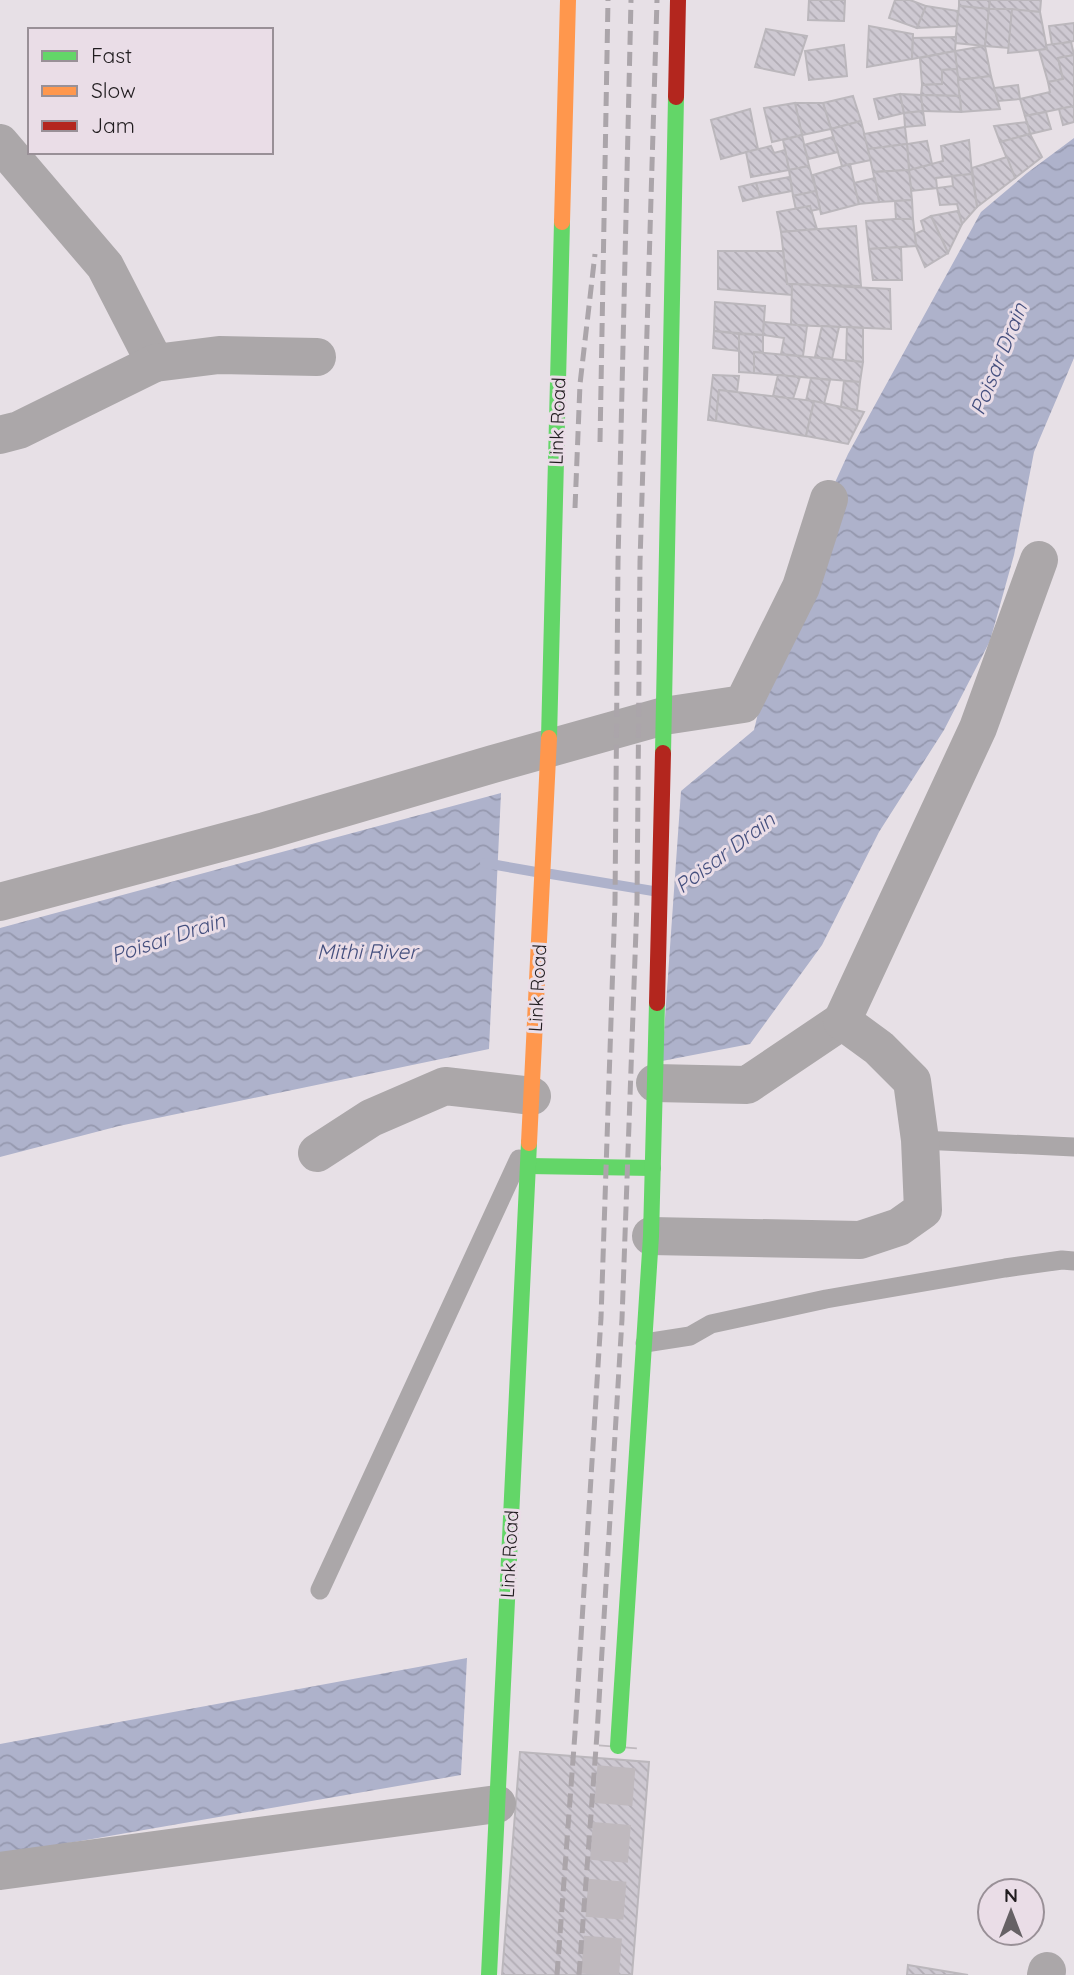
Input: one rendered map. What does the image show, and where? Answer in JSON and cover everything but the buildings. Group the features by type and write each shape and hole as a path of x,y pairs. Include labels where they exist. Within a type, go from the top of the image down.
{"main road":[{"name":"Link Road","path":"489,1975 548,756 568,0"},
{"path":"618,1746 651,1236 678,0"},
{"path":"528,1166 653,1168"}],"street":[{"path":"0,143 105,266 155,363"},
{"path":"0,435 19,430 155,363 219,355 317,357"},
{"path":"0,902 265,831 480,768 548,756 664,716 743,704 801,587 830,499"},
{"path":"655,1071 747,1085 842,1021 978,728 1039,560"},
{"path":"651,1236 860,1240 899,1227 923,1210 920,1140 912,1081 879,1048 842,1021"},
{"path":"317,1153 371,1118 444,1086 533,1079"},
{"path":"0,1871 497,1804"}],"lane":[{"path":"320,1590 530,1136"},
{"path":"920,1140 1074,1147"},
{"path":"645,1343 690,1336 711,1324 826,1299 1005,1268 1062,1260 1074,1261"}],"water":[{"path":"1074,138 1074,358 1034,452 1014,555 990,641 944,730 879,832 822,945 750,1044 662,1061 681,791 754,730 790,581 848,454 981,212"},
{"name":"Mithi River","path":"501,793 489,1049 119,1126 0,1157 0,928"},
{"path":"467,1658 461,1775 0,1855 0,1744"}],"waterway":[{"name":"Poisar Drain","path":"485,863 536,872"},
{"name":"Poisar Drain","path":"551,874 653,891"}],"tunnel":[{"path":"600,1975 618,1746"}],"railway":[{"path":"600,442 608,0"},
{"path":"557,1975 601,1318 615,902 618,562 631,0"},
{"path":"579,1975 597,1734 622,1319 637,902 640,562 657,0"},
{"path":"575,508 580,384 595,254"}],"traffic: fast":[{"path":"663,753 676,97"},
{"path":"549,738 562,222"},
{"path":"618,1746 651,1236 657,1003"},
{"path":"489,1975 529,1143"},
{"path":"528,1166 653,1168"}],"traffic: slow":[{"path":"562,222 568,0"},
{"path":"529,1143 549,738"}],"traffic: jam":[{"path":"676,97 678,0"},
{"path":"657,1003 663,753"}]}
